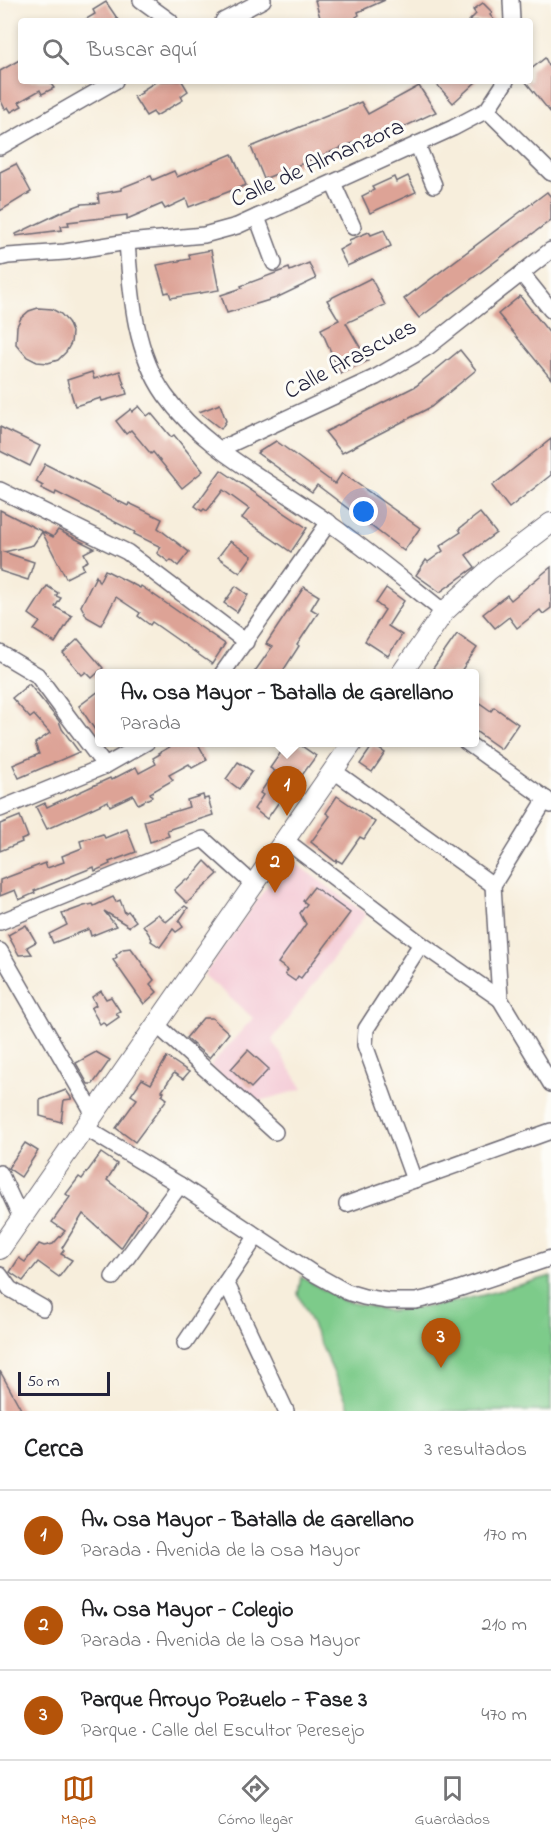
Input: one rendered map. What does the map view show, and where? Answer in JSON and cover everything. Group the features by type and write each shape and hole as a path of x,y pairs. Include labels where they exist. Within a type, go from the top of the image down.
{"main road":[{"path":"404,669 444,612 489,570 551,523"},
{"path":"0,1249 350,747"}],"street":[{"path":"141,0 166,18"},
{"path":"229,18 262,0"},
{"path":"511,0 512,18"},
{"path":"0,147 110,84"},
{"name":"Calle de Almanzora","path":"0,258 204,235 237,226 453,128 487,110 504,84"},
{"path":"487,110 551,173"},
{"path":"417,144 434,185"},
{"path":"333,183 353,227"},
{"path":"257,217 274,263"},
{"path":"127,242 130,289 139,335 148,364 165,395 189,422 220,449 329,522 444,612"},
{"name":"Calle Arascues","path":"220,449 376,377 428,347 551,250"},
{"path":"522,274 551,310"},
{"path":"0,490 128,552 246,642"},
{"path":"226,669 329,522"},
{"path":"0,653 37,675 105,766"},
{"path":"0,809 105,766 138,747"},
{"path":"473,747 548,802 493,885 500,999"},
{"path":"334,771 493,885"},
{"path":"0,922 203,839 254,885"},
{"path":"285,840 421,944 500,999 551,1084"},
{"path":"414,1180 365,1045 366,1029 421,944"},
{"path":"0,951 89,1120 180,1185 311,1272 347,1292 388,1301 416,1301 551,1258"},
{"path":"157,1025 275,1132"},
{"path":"347,1204 551,1131"},
{"path":"0,1173 21,1218"},
{"path":"113,1277 180,1185"},
{"path":"185,1343 256,1237"},
{"path":"0,1275 10,1289 43,1308"},
{"path":"226,1282 286,1411"}],"shaded area":[{"path":"292,861 366,914 272,1040 303,1089 252,1103 210,1066 253,1018 204,975 284,862"}],"green space":[{"path":"551,1276 551,1411 351,1411 298,1294 301,1277 344,1301 389,1311 434,1306"}],"building":[{"path":"315,0 385,0 358,12 356,18 320,18"},
{"path":"106,2 117,18 88,18 95,14 93,10"},
{"path":"483,3 492,12 490,15 492,18 472,18 476,14 473,10"},
{"path":"545,58 551,70 551,113 527,84 533,84 533,68"},
{"path":"18,61 18,84 51,84 54,88 42,94 40,90 19,102 22,106 11,112 8,107 5,109 0,99 0,71"},
{"path":"152,84 184,84 188,91 181,96 183,100 156,116 153,112 146,116 134,97 142,93 141,91"},
{"path":"437,84 474,84 453,103"},
{"path":"419,86 436,112 393,132 390,128 264,179 251,147 361,102 368,114"},
{"path":"232,154 246,185 189,207 186,199 165,209 162,204 127,219 127,215 68,222 69,225 61,226 62,230 16,236 66,210 82,204 99,203 98,194 121,190 121,188 151,176 153,180 174,171 177,177"},
{"path":"16,164 31,192 0,211 0,172"},
{"path":"408,176 416,192 370,213 362,196 374,190 372,187 394,177 396,182"},
{"path":"547,192 551,197 551,220 419,318 404,299"},
{"path":"384,230 391,246 347,266 339,250 350,244 349,240 369,232 371,235"},
{"path":"211,250 219,290 171,298 169,292 165,293 157,265 190,259 189,254"},
{"path":"309,263 316,279 276,298 227,313 221,295 289,268 290,271"},
{"path":"371,278 385,305 346,323 368,361 340,373 321,329 339,320 327,300"},
{"path":"520,296 551,335 551,379 498,314"},
{"path":"38,308 52,309 61,314 68,322 72,332 71,343 66,352 58,360 48,363 37,362 27,357 16,344 17,326 21,318 29,311"},
{"path":"460,350 476,370 431,407 342,453 325,432 416,386"},
{"path":"120,371 127,394 102,401 101,398 75,406 67,380 92,372 94,379"},
{"path":"220,404 226,421 221,429 199,412"},
{"path":"139,406 147,416 151,413 171,437 174,435 203,471 182,488 153,452 151,454 131,430 126,434 116,421 131,409 132,412"},
{"path":"0,427 40,446 30,466 0,451"},
{"path":"551,439 551,475 509,508 492,486"},
{"path":"276,441 335,484 342,473 420,528 404,551 317,485 312,492 257,453"},
{"path":"45,464 128,506 129,503 162,519 158,528 189,552 178,566 157,553 161,547 134,534 135,532 56,492 55,495 41,488 43,486 36,482"},
{"path":"221,470 307,528 291,552 242,518 249,509 223,490 207,511 204,509 202,511 195,506"},
{"path":"0,510 53,537 58,530 94,548 84,553 88,561 82,564 84,569 66,578 42,532 33,545 4,552 34,562 28,580 0,571"},
{"path":"480,513 496,533 466,555 475,567 440,592 416,575 426,560 428,562 443,551 440,546 461,532 459,529"},
{"path":"230,541 252,556 240,573 218,557"},
{"path":"551,567 551,608 543,614 540,610 517,628 509,617 495,628 483,614 507,595 511,600"},
{"path":"105,570 140,588 141,586 225,644 212,664 152,622 150,625 138,616 140,613 116,597 101,625 87,617 81,606 96,576 99,582"},
{"path":"47,586 58,593 56,596 61,598 55,607 72,616 55,643 34,630 40,622 29,614"},
{"path":"236,586 248,595 237,612 224,603"},
{"path":"304,587 319,596 311,609 318,613 284,669 257,669 272,647 266,644"},
{"path":"386,588 404,601 388,626 402,635 388,656 365,641 385,610 376,603"},
{"path":"457,634 477,648 462,669 432,669"},
{"path":"78,639 103,668 95,669 95,675 92,678 86,672 82,675 63,653"},
{"path":"29,684 59,721 62,729 79,752 19,778 13,765 39,754 35,743 50,733 34,715 30,718 12,698"},
{"path":"95,694 95,730 79,706"},
{"path":"479,703 491,711 494,707 518,724 501,749 479,734"},
{"path":"169,747 200,747 207,760 192,768 189,764 169,775 173,780 150,793 152,797 138,804 133,795 110,806 108,801 47,829 36,807 45,803 47,807 136,767 139,773 156,764 153,758"},
{"path":"285,747 303,747 316,756 295,785 292,783 267,819 254,809 263,795 260,793 275,771 270,768"},
{"path":"372,747 385,753 372,772 360,764"},
{"path":"238,762 252,771 239,789 226,779"},
{"path":"203,795 204,799 208,798 213,815 167,830 169,836 150,842 144,821 189,807 187,800"},
{"path":"337,796 375,822 364,839 360,837 342,863 337,860 336,862 311,842 330,816 326,813"},
{"path":"20,816 28,837 0,851 0,824"},
{"path":"127,829 136,852 109,862 110,864 95,871 94,867 34,891 35,893 19,900 15,890 0,896 0,880 45,863 47,868 64,862 62,856 82,848 80,841 103,834 105,838"},
{"path":"205,861 218,874 187,903 174,890 186,879 188,881"},
{"path":"314,887 350,913 301,978 298,976 295,981 285,974 288,970 278,963 306,924 300,913 307,904 303,901"},
{"path":"113,897 116,902 120,900 125,913 128,911 136,921 130,927 104,911 116,926 91,936 89,929 53,943 49,934 67,925 62,914 84,906 93,904 94,906"},
{"path":"185,906 188,908 179,921 183,927 176,932 173,929 160,947 151,941 143,925 158,914 166,922"},
{"path":"26,925 36,942 27,947 32,954 19,955 8,935"},
{"path":"131,948 154,980 150,984 157,992 144,1004 113,960 123,949"},
{"path":"101,991 106,999 111,997 120,1011 116,1013 119,1017 106,1026 103,1022 100,1024 91,1008 96,1005 92,997"},
{"path":"203,1018 212,1018 229,1033 209,1058 186,1038"},
{"path":"248,1050 269,1069 251,1088 231,1069"},
{"path":"96,1052 110,1060 93,1084 88,1084 76,1063"},
{"path":"167,1057 189,1072 183,1079 174,1073 162,1091 164,1092 162,1095 167,1099 135,1142 116,1128 137,1099 131,1095 142,1079 151,1084"},
{"path":"66,1090 72,1099 64,1100 61,1122 40,1116 40,1100"},
{"path":"25,1143 38,1151 21,1177 8,1168"},
{"path":"101,1153 117,1164 107,1180 146,1210 121,1248 83,1214 62,1248 64,1250 61,1254 72,1260 59,1277 38,1262 23,1281 10,1272 19,1258 25,1262 39,1244 44,1246 53,1244 65,1231 52,1222 70,1197 66,1194 79,1177 82,1179"},
{"path":"0,1371 22,1411 0,1411"}],"place":[{"name":"Av. Osa Mayor - Batalla de Garellano","path":"287,816"},
{"name":"Av. Osa Mayor - Colegio","path":"275,893"},
{"name":"Parque Arroyo Pozuelo - Fase 3","path":"441,1368"}]}
